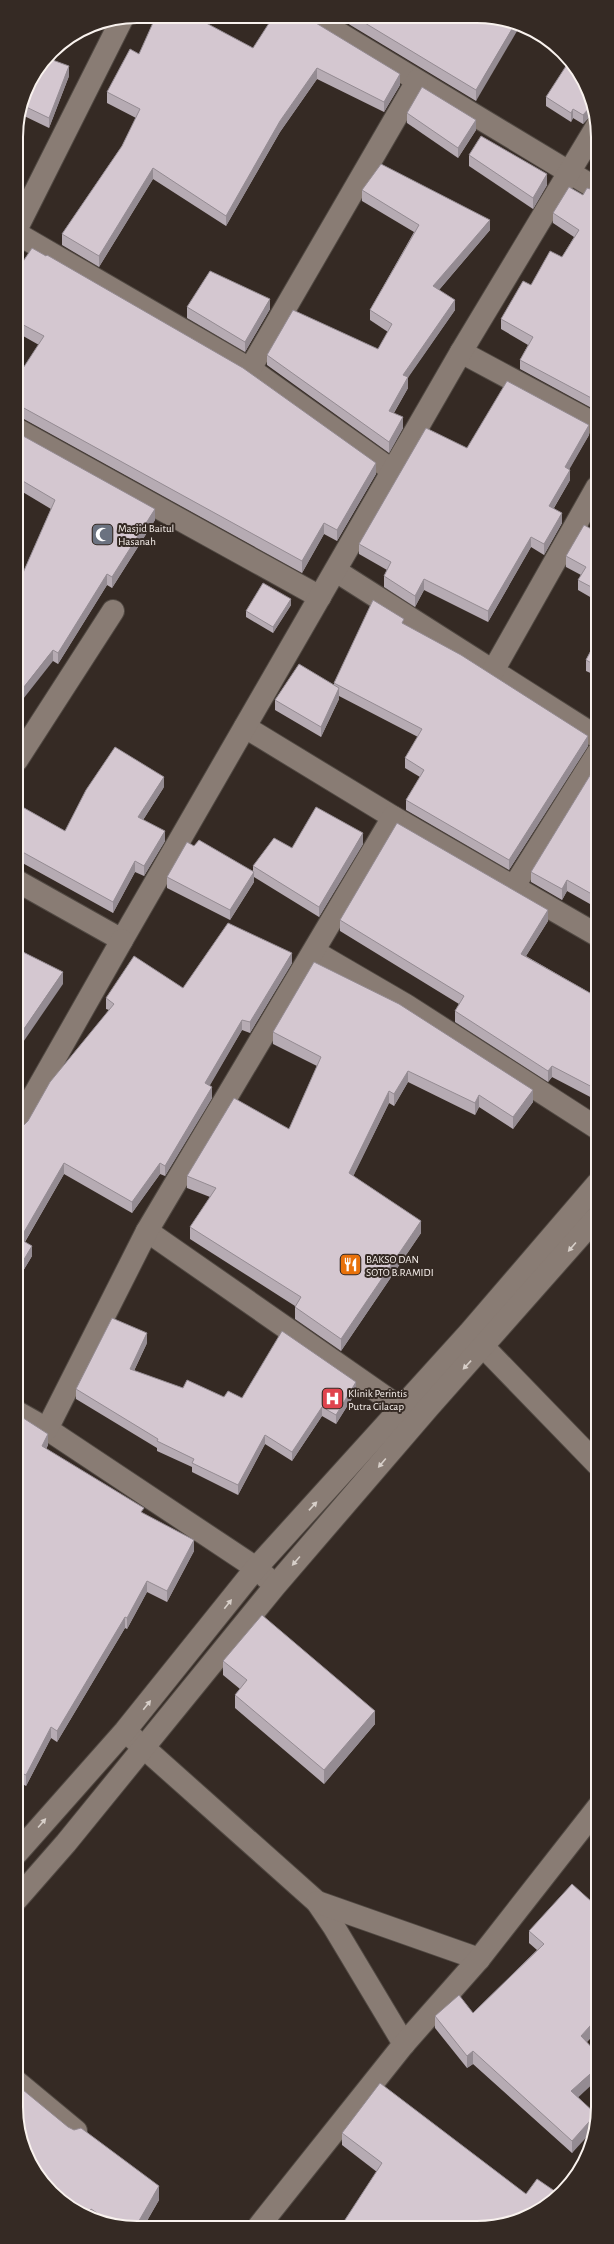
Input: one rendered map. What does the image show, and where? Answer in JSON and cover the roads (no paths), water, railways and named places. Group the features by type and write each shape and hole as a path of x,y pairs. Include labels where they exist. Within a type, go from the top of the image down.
{"street":[{"path":"322,23 591,185"},
{"path":"23,217 119,24"},
{"path":"250,369 417,81"},
{"path":"23,1113 461,352 591,136"},
{"path":"23,235 250,369 393,471"},
{"path":"461,352 591,422"},
{"path":"23,433 320,597"},
{"path":"493,671 591,498"},
{"path":"336,571 591,733"},
{"path":"23,749 113,611"},
{"path":"245,727 393,817 591,931"},
{"path":"514,886 591,764"},
{"path":"47,1429 147,1231 315,952 393,817"},
{"path":"23,884 122,940"},
{"path":"315,952 406,1005 591,1124"},
{"path":"23,1892 66,1843 275,1586 428,1408 477,1340 591,1192"},
{"path":"23,1846 39,1826 125,1731 256,1568 401,1408 477,1340 591,1223"},
{"path":"147,1231 401,1408"},
{"path":"477,1340 591,1457"},
{"path":"23,1415 47,1429 256,1568 275,1586"},
{"path":"125,1731 317,1902 334,1927 404,2044"},
{"path":"263,2221 404,2044 479,1959 591,1816"},
{"path":"317,1902 479,1959"},
{"path":"23,2087 76,2131"}],"place":[{"name":"Masjid Baitul Hasanah","path":"103,534"},
{"name":"BAKSO DAN SOTO B.RAMIDI","path":"351,1265"},
{"name":"Klinik Perintis Putra Cilacap","path":"333,1399"}]}
